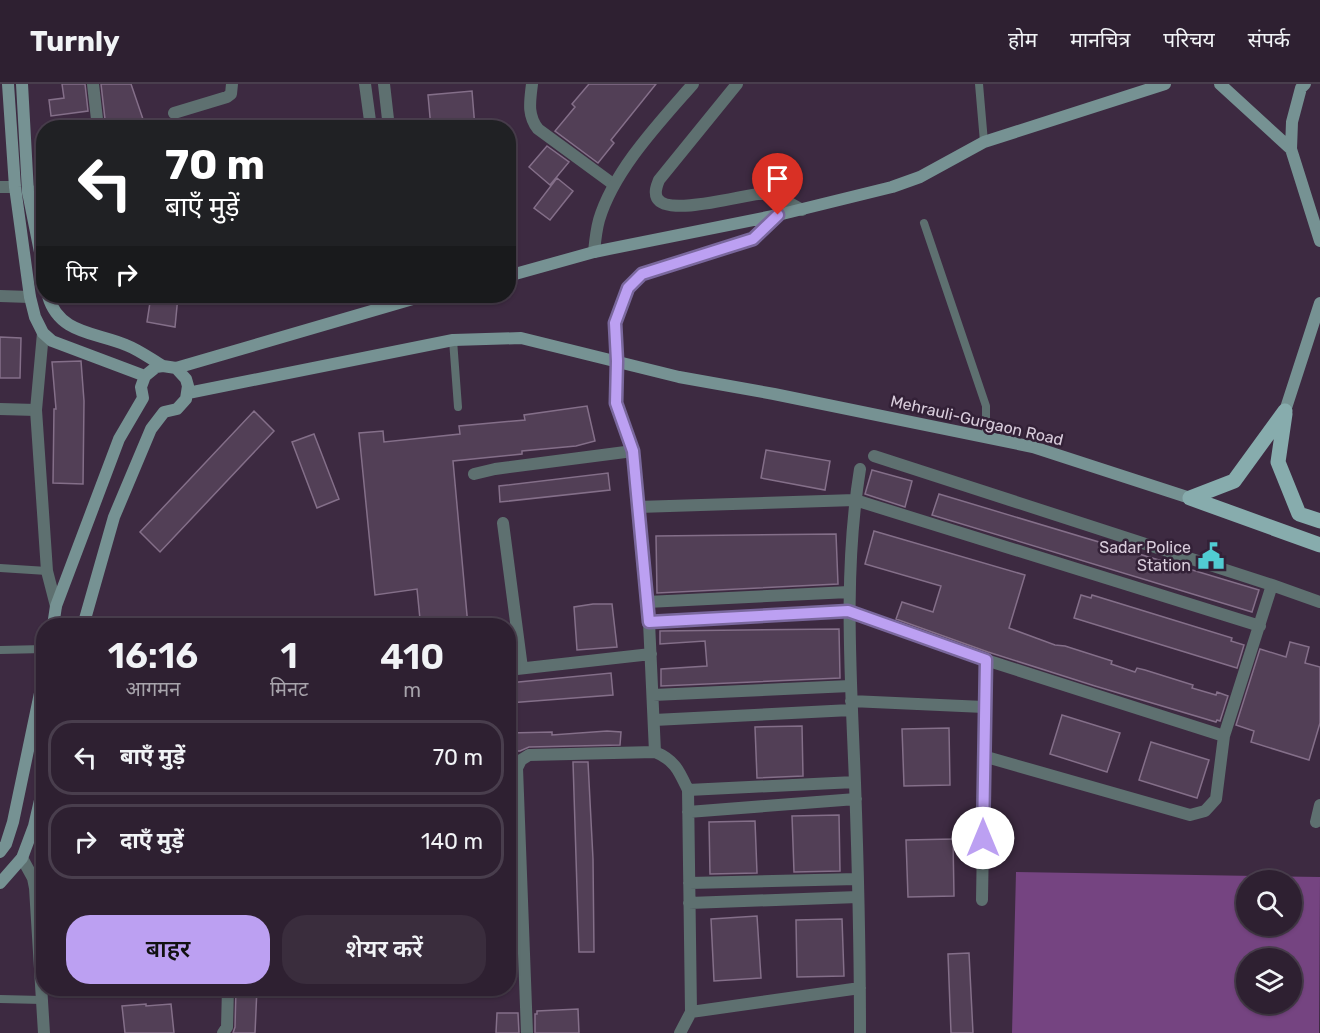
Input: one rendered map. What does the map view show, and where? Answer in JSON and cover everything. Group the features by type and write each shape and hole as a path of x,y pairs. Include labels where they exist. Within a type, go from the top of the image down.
{"main road":[{"path":"22,84 28,192 36,232"},
{"path":"516,274 594,252 802,210 892,187 920,177 984,142 1166,84"},
{"path":"1220,84 1291,149"},
{"path":"1305,84 1301,88 1292,122 1291,149 1320,241"},
{"path":"6,88 15,186 30,297 35,317 43,333 52,342 145,376"},
{"path":"617,361 615,323 628,288 642,274 753,239 778,215"},
{"path":"51,303 54,312 67,325 127,346 169,367 186,379 188,393 177,409 164,412 151,429 114,517 85,618"},
{"path":"54,618 56,606 112,456 119,439 143,398 141,387 145,376 150,371 386,303"},
{"path":"1320,303 1285,411 1278,462 1299,514 1320,521"},
{"name":"Mehrauli-Gurgaon Road","path":"188,393 453,340 521,338 679,377 1033,447 1190,498 1320,545"},
{"path":"1190,498 1234,481 1285,411"},
{"path":"0,852 6,844 13,822 36,712"},
{"path":"0,883 22,858 36,817"}],"street":[{"path":"93,84 97,120"},
{"path":"174,113 227,97 231,94 232,84"},
{"path":"365,84 370,120"},
{"path":"384,84 388,120"},
{"path":"532,84 529,107 531,121 538,129 614,184"},
{"path":"594,252 598,222 614,184 632,157 693,84"},
{"path":"737,84 659,180 656,190 657,197 662,203 685,206 760,194 779,197 802,210"},
{"path":"0,187 15,186"},
{"path":"28,192 36,192"},
{"path":"0,296 30,297"},
{"path":"43,333 36,411 47,572 56,606"},
{"path":"617,361 616,403 633,451 649,622 655,752"},
{"path":"0,409 36,411"},
{"path":"474,474 495,469 633,451"},
{"path":"874,456 1320,602"},
{"path":"860,469 855,500 848,611 856,799 860,1033"},
{"path":"638,507 855,500 1260,626"},
{"path":"503,524 515,618"},
{"path":"983,756 1190,815 1205,811 1216,799 1224,736 1272,585"},
{"path":"647,602 849,592"},
{"path":"649,622 848,611 986,660 1224,736"},
{"path":"516,623 522,668"},
{"path":"516,669 651,654"},
{"path":"982,900 986,660"},
{"path":"652,695 850,686"},
{"path":"654,720 851,705 984,707"},
{"path":"527,1033 517,768 521,760 529,755 655,752 669,758 680,772 688,790 691,1012 680,1033"},
{"path":"688,790 855,782"},
{"path":"688,812 856,799"},
{"path":"1316,822 1320,805"},
{"path":"22,858 36,887"},
{"path":"689,883 857,879"},
{"path":"689,903 858,897"},
{"path":"691,1012 860,988"},
{"path":"42,996 44,1033"},
{"path":"223,1033 227,1027 228,996"}],"lane":[{"path":"979,84 984,142"},
{"path":"924,223 986,406 986,438"},
{"path":"453,340 458,407"},
{"path":"0,568 47,572"},
{"path":"0,650 36,649"},
{"path":"0,999 42,1000"}],"shaded area":[{"path":"1016,872 1236,876 1236,936 1302,936 1302,877 1320,877 1319,1033 1012,1033"}],"building":[{"path":"62,84 85,84 88,111 51,116 49,100 64,98"},
{"path":"101,84 131,84 143,120 105,120"},
{"path":"589,84 656,84 611,140 614,143 598,163 555,131 575,107 572,104"},
{"path":"472,91 474,120 430,120 428,95"},
{"path":"547,146 569,162 550,185 529,167"},
{"path":"557,178 573,191 550,220 534,208"},
{"path":"150,303 177,303 175,327 147,322"},
{"path":"0,337 21,338 20,378 0,378"},
{"path":"81,361 84,401 83,484 53,483 54,409 56,409 52,362"},
{"path":"587,406 595,441 576,446 522,451 522,454 453,461 467,618 420,618 417,589 375,595 359,433 383,431 384,442 460,434 459,426 525,420 524,415"},
{"path":"254,411 274,431 160,552 140,532"},
{"path":"314,434 339,499 317,508 292,442"},
{"path":"766,450 830,461 825,490 761,478"},
{"path":"872,470 912,481 905,507 865,494"},
{"path":"608,473 610,490 500,502 499,486"},
{"path":"939,494 1259,590 1252,612 932,515"},
{"path":"874,531 1025,575 1009,628 1055,645 1112,661 1111,664 1135,672 1137,668 1145,670 1193,685 1192,688 1228,696 1220,721 1216,722 1095,686 988,652 896,619 902,602 933,612 941,586 865,564"},
{"path":"836,534 838,584 657,593 656,536"},
{"path":"1081,595 1091,598 1092,595 1232,638 1231,641 1244,645 1237,668 1074,618"},
{"path":"612,604 617,647 577,650 574,607"},
{"path":"839,629 840,678 661,686 661,669 707,666 705,641 660,644 660,631"},
{"path":"1290,642 1309,647 1305,663 1320,667 1320,723 1309,760 1251,742 1254,731 1236,725 1260,649 1286,657"},
{"path":"611,673 613,695 516,702 516,682"},
{"path":"1062,715 1120,733 1107,772 1050,754"},
{"path":"802,726 803,776 757,778 755,727"},
{"path":"949,728 950,785 904,786 902,729"},
{"path":"552,732 552,735 621,732 620,745 529,747 516,751 516,733"},
{"path":"1151,742 1209,760 1197,798 1139,780"},
{"path":"573,762 588,762 593,859 594,952 579,952"},
{"path":"839,815 840,871 794,872 792,816"},
{"path":"755,821 757,873 710,874 709,822"},
{"path":"953,839 954,896 908,897 906,840"},
{"path":"757,916 761,978 714,981 711,919"},
{"path":"842,919 844,976 797,977 796,920"},
{"path":"969,953 973,1033 951,1033 948,954"},
{"path":"236,996 257,996 255,1033 233,1033"},
{"path":"146,1004 146,1006 171,1004 174,1033 125,1033 122,1006"},
{"path":"578,1009 579,1033 535,1033 537,1011"},
{"path":"497,1013 518,1013 519,1033 496,1033"}],"place":[{"name":"Sadar Police Station","path":"1211,556"}],"route":[{"path":"778,215 753,239 642,274 628,288 615,323 616,403 633,451 649,622 848,611 986,660 983,838"}]}
